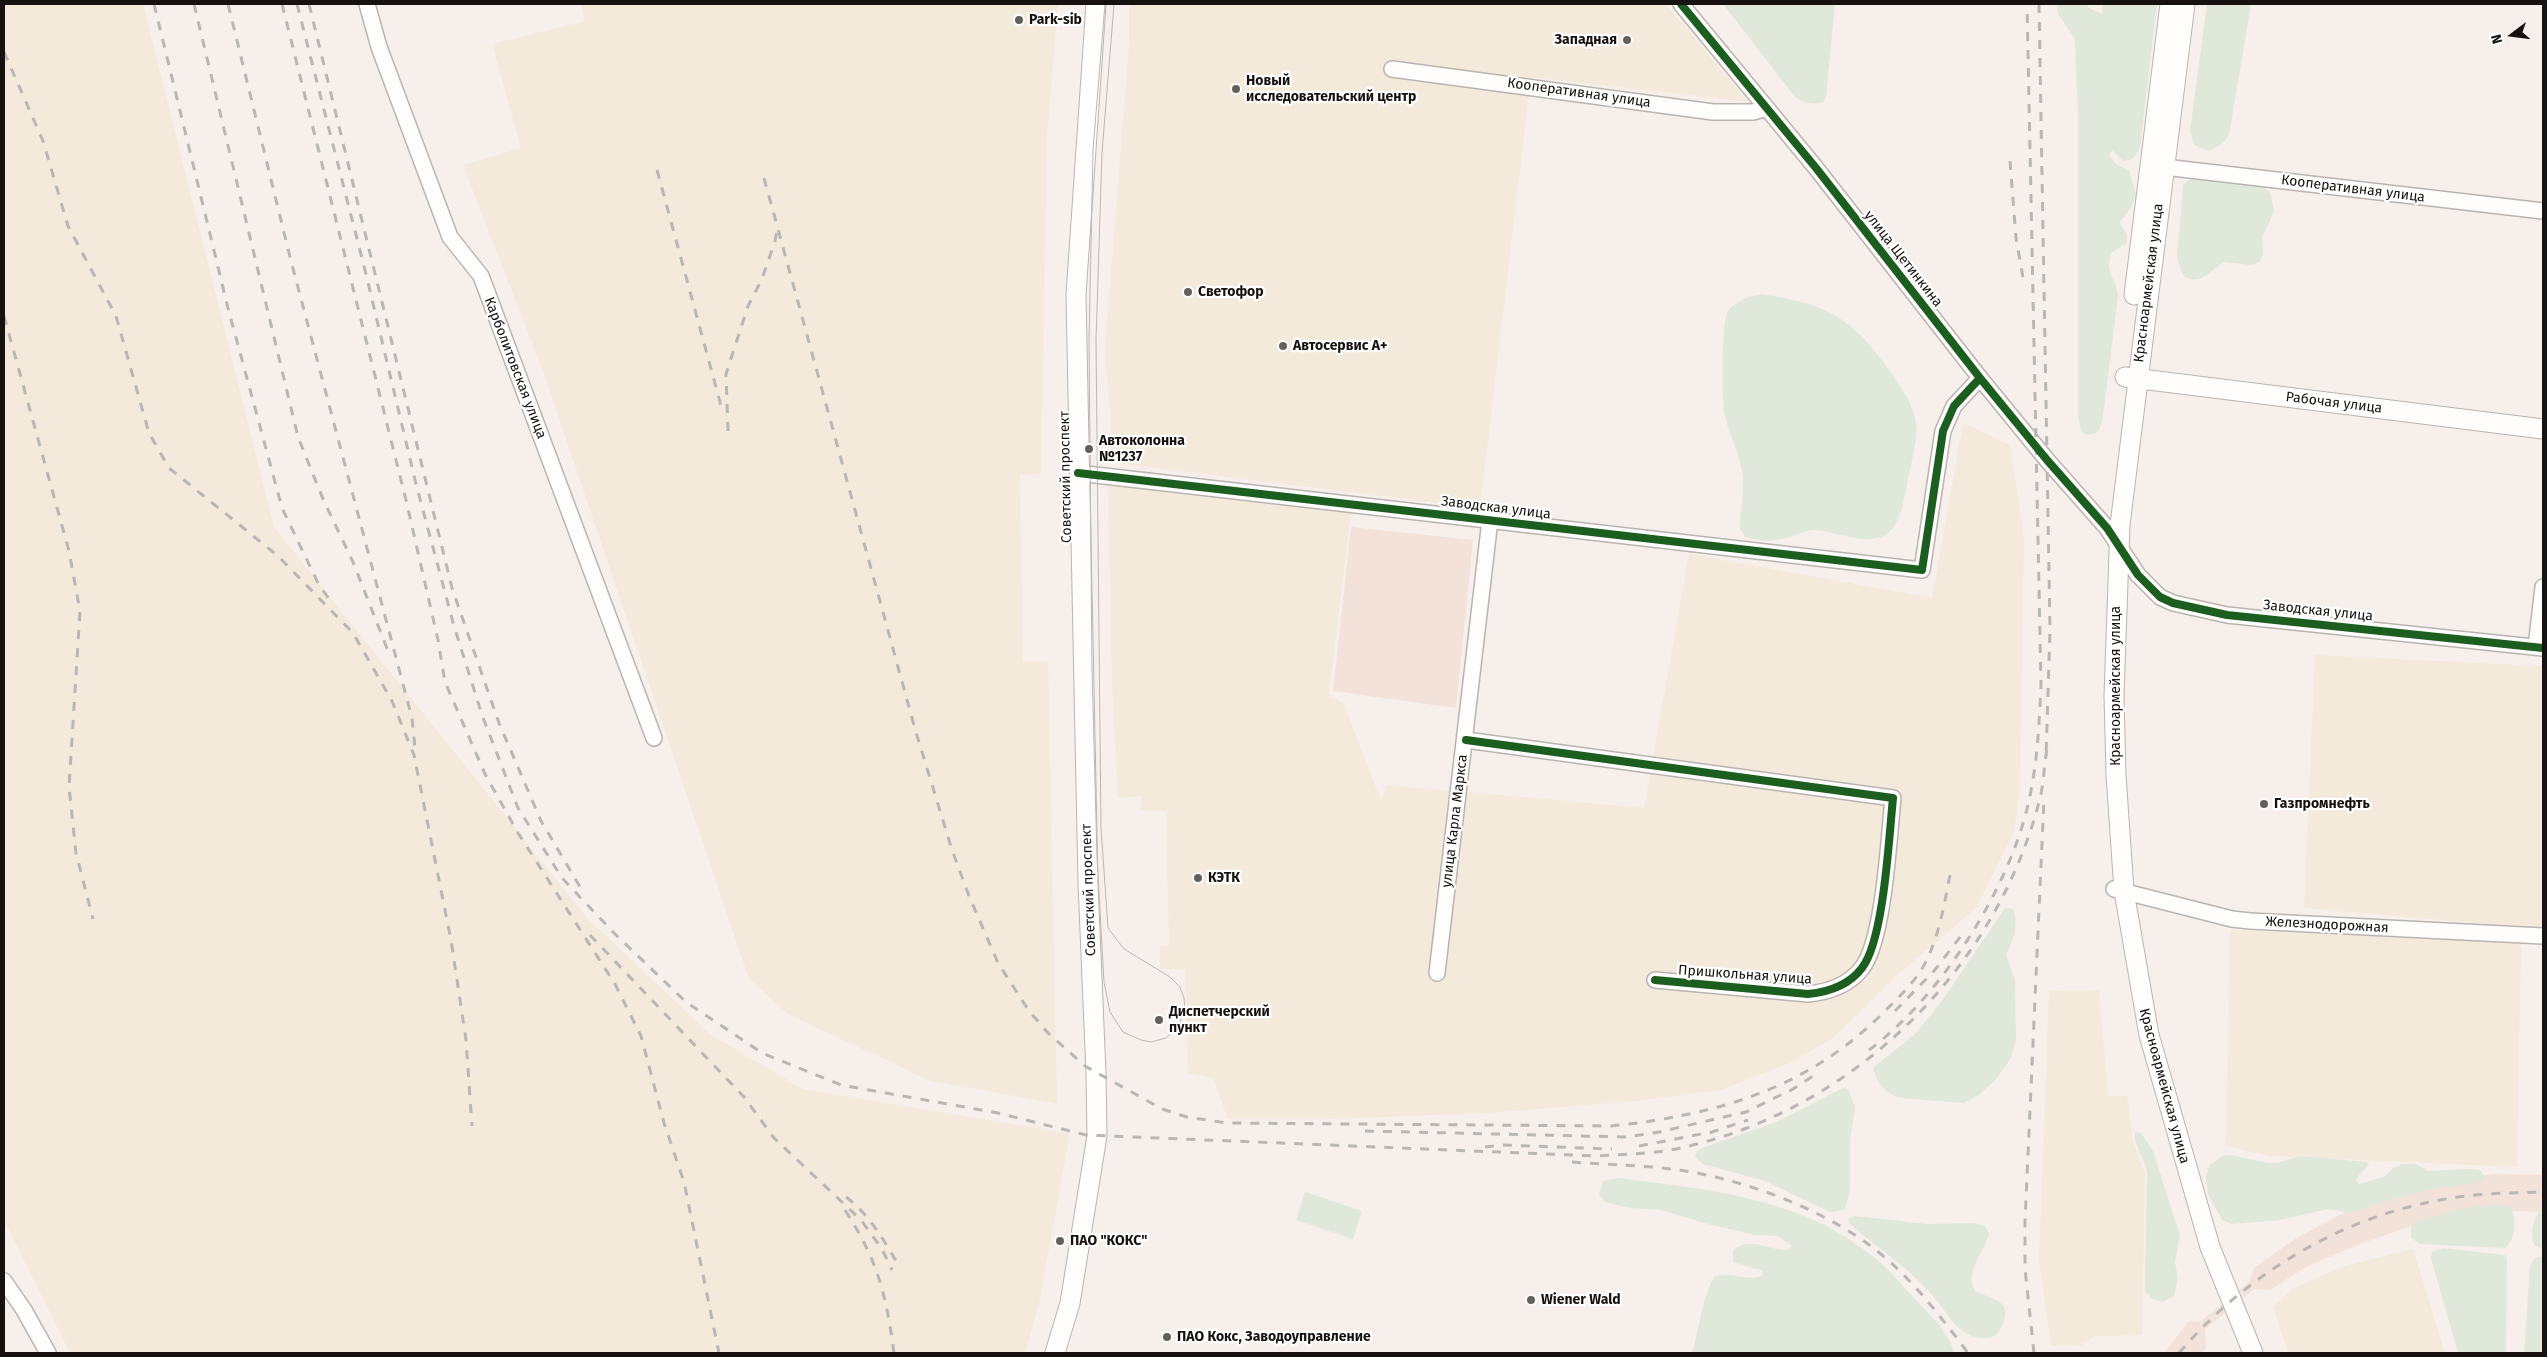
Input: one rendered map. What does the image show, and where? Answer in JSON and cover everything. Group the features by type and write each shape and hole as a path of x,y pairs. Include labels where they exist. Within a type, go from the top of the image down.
{"main road":[{"name":"Советский проспект","path":"1056,1353 1071,1293 1094,1158 1097,1109 1066,273 1085,4"},
{"name":"Советский проспект","path":"1045,1353 1063,1283 1086,1134 1078,903 1073,473 1078,241 1096,4"},
{"name":"Красноармейская улица","path":"2170,4 2130,378 2118,544 2114,696 2119,890 2126,979 2150,1084 2171,1160 2213,1292 2241,1353"},
{"name":"Красноармейская улица","path":"2185,4 2164,167 2107,528 2103,719 2107,826 2142,1006 2161,1083 2210,1247 2228,1296 2253,1353"},
{"name":"Рабочая улица","path":"2130,378 2543,430"}],"street":[{"name":"Карболитовская улица","path":"367,4 379,46 450,237 481,276 654,738"},
{"name":"улица Щетинкина","path":"1681,4 1816,168 1980,378 2047,460 2107,528"},
{"name":"Кооперативная улица","path":"1392,69 1713,112 1753,112 1767,108"},
{"name":"Кооперативная улица","path":"2164,167 2543,211"},
{"name":"Заводская улица","path":"1073,473 1922,570 1943,431 1954,406 1980,378"},
{"name":"улица Карла Маркса","path":"1437,973 1466,740 1490,520"},
{"name":"Заводская улица","path":"2107,528 2138,575 2154,593 2166,600 2186,606 2227,614 2540,647"},
{"path":"2540,647 2543,587"},
{"name":"Пришкольная улица","path":"1466,740 1893,798 1879,921 1870,954 1863,967 1847,982 1820,993 1808,994 1655,980"},
{"name":"Железнодорожная","path":"2119,890 2232,919 2250,921 2543,936"},
{"path":"4,1281 24,1310 48,1353"}],"shaded area":[{"path":"4,4 143,4 274,527 588,919 711,1035 803,1089 1070,1134 1039,1304 1025,1353 70,1353 4,1220"},
{"path":"581,4 1058,4 1047,137 1041,474 1020,475 1023,662 1048,662 1057,1104 928,1080 788,1014 749,979 544,374 463,165 521,148 492,44 585,21"},
{"path":"1129,4 1666,4 1748,102 1531,77 1480,508 1114,463 1105,349 1129,45"},
{"path":"1723,4 1835,4 1826,97 1823,102 1809,103 1795,97"},
{"path":"2056,4 2086,4 2089,8 2102,14 2103,4 2157,4 2140,147 2136,155 2129,160 2123,161 2112,150 2109,156 2117,165 2129,170 2136,195 2131,207 2120,222 2127,235 2127,243 2111,253 2109,261 2110,271 2118,296 2103,416 2098,431 2089,435 2084,434 2081,430 2078,415 2078,117 2075,39 2058,14"},
{"path":"2207,4 2251,4 2229,135 2223,143 2209,151 2194,145 2190,131"},
{"path":"2190,179 2263,185 2271,195 2274,212 2262,237 2263,254 2259,262 2251,265 2224,262 2205,276 2195,280 2183,275 2177,258 2183,185"},
{"path":"1761,294 1804,303 1822,309 1837,317 1864,339 1878,355 1907,398 1915,417 1915,446 1898,520 1885,535 1877,538 1859,539 1814,530 1780,539 1757,540 1745,537 1740,529 1743,479 1739,458 1725,417 1723,379 1724,329 1728,311 1731,307 1752,296"},
{"path":"1963,423 2010,445 2024,537 2020,786 2014,832 1977,907 1896,976 1834,1037 1793,1062 1721,1090 1636,1101 1489,1113 1327,1119 1228,1119 1213,1078 1188,1073 1185,969 1160,969 1160,946 1169,946 1166,811 1141,810 1141,796 1118,798 1112,682 1108,481 1351,512 1329,694 1344,704 1381,801 1387,785 1644,808 1689,554 1932,598"},
{"path":"1351,527 1473,540 1456,708 1333,691"},
{"path":"2315,655 2543,666 2543,929 2304,908"},
{"path":"2005,908 2013,909 2016,921 2013,938 2006,954 2015,981 2016,1038 2011,1058 1997,1078 1978,1096 1964,1103 1901,1098 1886,1091 1876,1077 1874,1067 1915,1034 1941,1002"},
{"path":"2230,930 2521,942 2517,1167 2269,1156 2226,1146"},
{"path":"2099,990 2108,1096 2127,1096 2133,1141 2145,1174 2142,1335 2095,1336 2080,1346 2051,1345 2039,1262 2049,991"},
{"path":"1843,1088 1848,1089 1855,1107 1850,1141 1850,1190 1845,1209 1830,1212 1765,1181 1703,1164 1695,1157 1697,1151 1702,1148 1776,1122"},
{"path":"2135,1132 2141,1133 2153,1151 2180,1235 2175,1262 2178,1279 2174,1296 2162,1302 2152,1299 2145,1291 2147,1170 2135,1141"},
{"path":"2224,1155 2268,1163 2277,1163 2300,1156 2367,1162 2369,1165 2356,1181 2359,1184 2384,1177 2393,1168 2403,1164 2416,1164 2427,1171 2480,1170 2485,1177 2479,1183 2437,1188 2395,1198 2351,1213 2327,1209 2280,1220 2232,1224 2222,1220 2208,1194 2206,1175 2210,1165"},
{"path":"2493,1174 2543,1175 2543,1212 2493,1210 2463,1214 2408,1227 2357,1245 2306,1267 2270,1290 2254,1289 2205,1329 2206,1348 2203,1353 2164,1353 2189,1321 2200,1322 2249,1282 2254,1268 2295,1239 2339,1215 2392,1193"},
{"path":"1619,1178 1687,1187 1753,1200 1786,1209 1817,1221 1847,1238 1885,1267 1937,1322 1947,1337 1954,1353 1692,1353 1703,1305 1714,1277 1720,1275 1750,1278 1762,1276 1763,1271 1733,1262 1733,1250 1746,1244 1787,1250 1792,1246 1778,1236 1755,1235 1661,1210 1630,1208 1605,1202 1599,1194 1603,1181"},
{"path":"1305,1192 1362,1211 1353,1239 1296,1220"},
{"path":"2500,1204 2511,1207 2515,1223 2511,1240 2505,1248 2419,1244 2411,1237 2411,1224 2416,1221 2463,1208"},
{"path":"2543,1208 2543,1249 2535,1246 2532,1231 2534,1220"},
{"path":"1854,1216 1927,1224 1974,1223 1985,1226 1989,1234 1973,1269 1972,1284 1975,1291 2001,1303 2004,1307 2006,1313 1997,1334 1989,1338 1979,1338 1962,1330 1918,1280 1849,1223 1848,1219"},
{"path":"2443,1248 2505,1255 2507,1260 2506,1353 2458,1353 2431,1258 2432,1252"},
{"path":"2413,1249 2445,1353 2288,1353 2273,1307 2293,1288 2348,1265"},
{"path":"2543,1256 2543,1353 2524,1353 2530,1266 2535,1258"}],"tram line":[{"path":"1105,4 1093,150 1089,340 1092,669 1097,857 1104,982 1110,1012 1123,1032 1151,1042 1166,1038 1178,1026 1185,1011 1184,998 1180,987 1170,977 1124,949 1108,928 1101,828 1096,340 1102,153 1114,4"}],"railway":[{"path":"154,4 228,308 282,508 318,583 333,605"},
{"path":"194,4 298,437 323,499 353,562 390,656"},
{"path":"228,4 291,261 412,718 415,748"},
{"path":"282,4 406,500 438,640 445,682 485,774 518,833 615,984 641,1036 664,1123 684,1182 719,1353"},
{"path":"297,4 366,274 416,484 454,626 482,715 518,808 562,878 614,933 686,1002 762,1053 841,1085 998,1113 1086,1135 1595,1156 1678,1149 1751,1126 1809,1098 1863,1063 1912,1020 1955,971 1991,918 2020,860 2040,798 2047,749"},
{"path":"309,4 452,588 499,723 541,821 583,892"},
{"path":"1869,1050 1920,1003 1966,943 2002,878 2016,845 2033,781 2041,685 2027,4"},
{"path":"2039,4 2050,630 2046,756"},
{"path":"4,52 43,141 68,226 116,316 149,433 169,468 278,556 353,633 392,701 414,755 451,940 466,1040 472,1126"},
{"path":"2010,161 2016,238 2024,283"},
{"path":"657,170 723,413"},
{"path":"764,178 915,729 952,850 969,896 998,963 1029,1011 1048,1033 1085,1066 1162,1109 1187,1117 1227,1123 1611,1126 1688,1114 1759,1094 1792,1079 1825,1060 1855,1038 1885,1011 1916,978 1929,955 1940,924 1951,870"},
{"path":"728,431 726,374 748,306 762,279 777,230"},
{"path":"4,316 69,551 80,611 69,787 76,853 93,919"},
{"path":"2034,1353 2025,1269 2025,1221 2044,799"},
{"path":"1895,1011 1934,971 1964,932"},
{"path":"590,935 744,1097 774,1138 861,1220 882,1249 892,1270"},
{"path":"1365,1131 1627,1137 1659,1132 1746,1112 1793,1089 1813,1076"},
{"path":"1639,1146 1712,1132 1748,1120"},
{"path":"1485,1147 1503,1145 1612,1149"},
{"path":"1572,1162 1653,1167 1706,1175 1762,1191 1790,1201 1817,1214 1844,1228 1868,1244 1900,1271 1968,1353"},
{"path":"2179,1353 2206,1324 2236,1297 2302,1251 2337,1233 2374,1218 2413,1206 2452,1198 2486,1194 2543,1192"},
{"path":"846,1197 869,1220 899,1266"},
{"path":"845,1210 856,1228 879,1278 888,1313 894,1353"}],"cycle path":[{"path":"1681,4 1816,168 1980,378 2047,460 2107,528 2138,575 2160,597 2173,603 2227,615 2543,648"},
{"path":"1078,473 1922,570 1943,431 1954,406 1980,378"},
{"path":"1466,740 1893,798 1884,887 1876,935 1862,968 1851,979 1838,987 1808,994 1655,980"}],"place":[{"name":"Park-sib","path":"1019,20"},
{"name":"Западная","path":"1627,40"},
{"name":"Новый исследовательский центр","path":"1236,89"},
{"name":"Светофор","path":"1188,292"},
{"name":"Автосервис А+","path":"1283,346"},
{"name":"Автоколонна №1237","path":"1089,449"},
{"name":"Газпромнефть","path":"2264,804"},
{"name":"КЭТК","path":"1198,878"},
{"name":"Диспетчерский пункт","path":"1159,1020"},
{"name":"ПАО \"КОКС\"","path":"1060,1241"},
{"name":"Wiener Wald","path":"1531,1300"},
{"name":"ПАО Кокс, Заводоуправление","path":"1167,1337"}]}
